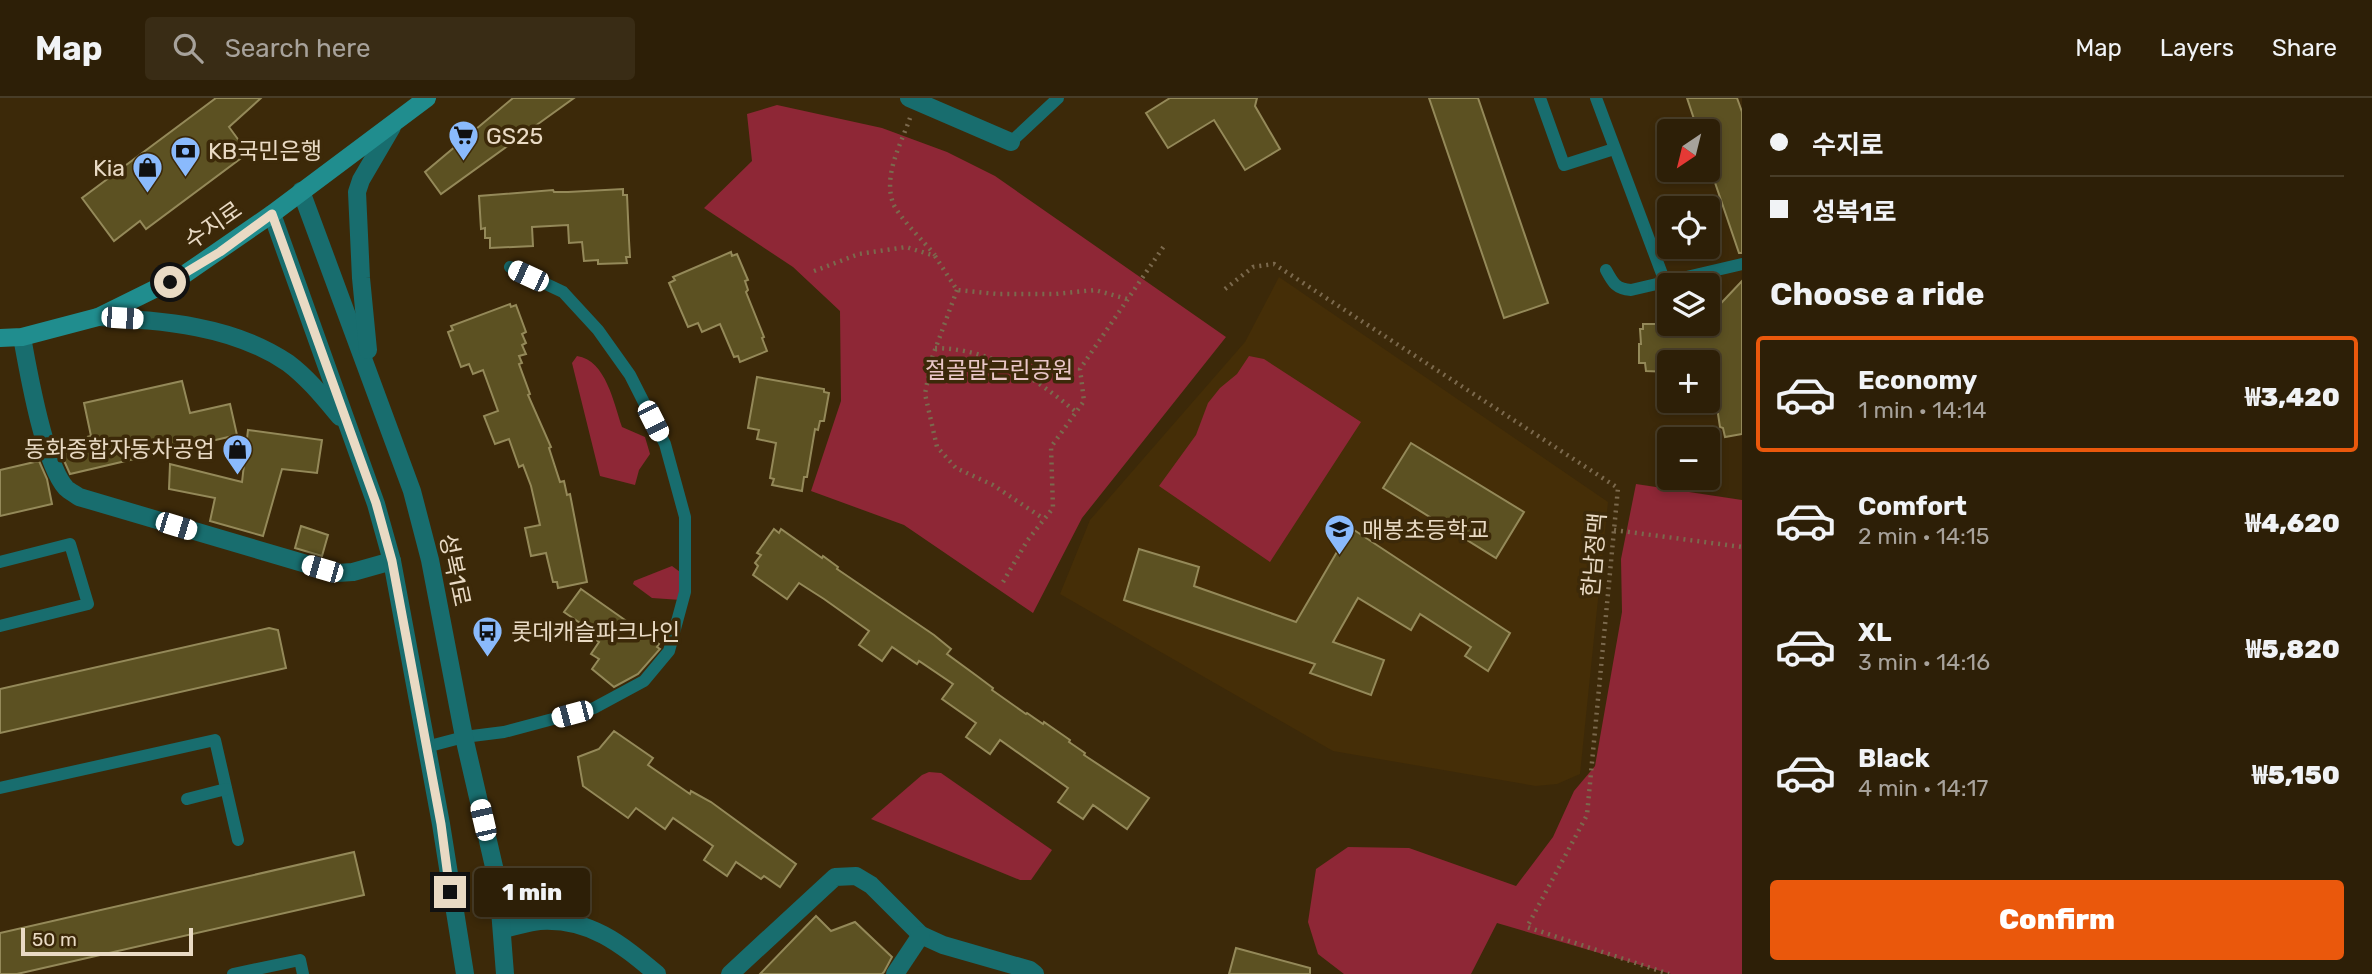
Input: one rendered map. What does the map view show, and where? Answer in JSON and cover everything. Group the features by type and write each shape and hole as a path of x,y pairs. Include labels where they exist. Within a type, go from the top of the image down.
{"main road":[{"name":"수지로","path":"0,338 22,337 98,317 185,274 272,214 428,98"}],"street":[{"path":"913,99 1011,142"},
{"path":"372,381 361,278 357,192 361,180 392,127"},
{"name":"성복1로","path":"301,191 412,491 430,560 464,737 498,884 505,974"},
{"path":"272,214 376,503 392,561 465,974"},
{"path":"98,317 170,321 234,336 260,346 290,365 317,389 347,425"},
{"path":"22,337 33,393 52,460 66,488 79,497 337,573 353,572 392,561"},
{"path":"730,974 835,877 856,876 871,885 921,935 943,945 1030,970 1035,974"},
{"path":"503,929 540,921 583,925 620,943 657,974"},
{"path":"895,974 921,935"}],"lane":[{"path":"1011,142 1058,98"},
{"path":"1540,98 1564,165 1614,149"},
{"path":"1596,98 1662,273"},
{"path":"1704,273 1742,264"},
{"path":"426,747 464,737 504,732 594,708 644,681 669,651 685,592 685,517 665,444 630,375 598,330 563,292 510,267"},
{"path":"1606,270 1614,285 1620,289 1631,290 1657,284"},
{"path":"0,562 70,544 88,604 0,626"},
{"path":"0,788 215,740 238,840"},
{"path":"187,799 226,789"},
{"path":"233,974 300,960 303,974"}],"path":[{"path":"913,99 893,164 890,187 894,205 935,256 957,290"},
{"path":"1003,582 1027,541 1053,508 1051,447 1084,401 1080,369 1164,246"},
{"path":"814,271 859,254 906,247 935,256"},
{"name":"한남정맥","path":"1226,289 1253,267 1274,264 1618,488 1587,815 1528,928 1669,974"},
{"path":"957,290 1008,294 1055,294 1095,290 1127,299"},
{"path":"957,290 935,348 925,394 937,447 956,468 993,485 1044,519"},
{"path":"935,348 957,349 993,357 1046,387 1076,412"},
{"path":"1614,530 1742,547"}],"shaded area":[{"name":"매봉초등학교","path":"1279,277 1608,502 1580,774 1557,784 1536,786 1333,751 1060,594 1090,520 1245,342"}],"green space":[{"name":"절골말근린공원","path":"777,105 882,128 947,152 995,176 1226,337 1082,518 1033,613 904,525 811,491 841,401 840,311 793,267 704,208 752,161 747,114"},
{"path":"577,356 587,359 602,374 622,427 645,437 650,454 639,470 635,485 600,476 572,363"},
{"path":"1249,356 1264,359 1361,422 1270,562 1159,486 1196,435 1208,403 1220,388 1237,374"},
{"path":"1636,484 1657,487 1657,490 1676,490 1742,500 1742,974 1671,974 1497,923 1471,974 1344,974 1318,954 1308,922 1316,869 1348,847 1409,848 1516,886 1553,837 1574,791 1595,766 1622,612 1621,559"},
{"path":"672,566 680,572 681,600 652,598 633,584 634,581"},
{"path":"929,772 941,773 1052,850 1031,880 1020,880 871,819"}],"building":[{"path":"216,98 261,98 229,127 248,153 146,229 140,221 114,241 82,198"},
{"path":"513,98 574,98 441,194 425,172"},
{"path":"1170,98 1257,98 1255,106 1280,149 1245,170 1214,120 1168,148 1146,113"},
{"path":"1429,98 1478,98 1548,303 1504,318"},
{"path":"1687,98 1737,98 1742,112 1742,253 1739,253 1715,182 1720,182 1720,119 1694,119"},
{"path":"623,189 623,195 627,195 630,257 626,257 627,263 598,264 598,260 584,261 582,242 569,243 568,225 532,227 533,246 490,248 490,238 485,238 485,228 481,229 479,196 553,190 568,192"},
{"path":"731,252 732,256 737,254 748,280 745,281 748,290 746,292 767,351 740,362 738,356 734,357 720,324 702,332 698,323 688,327 669,283 675,280 673,277"},
{"path":"1742,281 1742,434 1725,437 1718,413 1720,413 1720,350 1657,350 1657,371 1646,371 1645,363 1639,363 1640,329 1643,329 1643,324 1657,324 1657,336 1720,336 1720,304"},
{"path":"510,304 511,307 516,305 526,332 522,334 526,343 522,345 526,354 519,356 522,363 519,364 530,394 528,395 551,447 549,448 560,482 564,481 567,495 570,494 587,582 558,588 557,582 553,582 546,553 531,556 525,528 540,525 531,486 523,465 519,467 509,439 495,444 484,416 498,411 483,370 473,374 469,364 461,367 448,332 453,330 451,326"},
{"path":"757,377 824,389 824,392 829,393 824,421 820,421 818,430 815,429 802,491 772,485 774,479 770,478 776,443 757,439 759,430 748,428"},
{"path":"182,381 190,413 230,404 237,435 70,474 62,456 65,455 62,443 91,436 84,403"},
{"path":"248,430 322,440 317,473 282,469 263,536 210,521 215,498 169,489 170,464 242,482"},
{"path":"1411,443 1524,512 1496,558 1383,488"},
{"path":"39,461 47,479 52,504 0,516 0,470"},
{"path":"301,526 328,535 322,556 295,548"},
{"path":"1351,528 1510,633 1488,671 1465,656 1471,647 1420,614 1411,630 1358,598 1333,642 1384,660 1371,695 1310,673 1315,664 1124,600 1139,549 1199,567 1194,586 1296,622"},
{"path":"774,529 779,533 781,529 822,558 823,556 838,567 837,569 934,635 951,649 947,654 993,688 992,690 1026,714 1043,724 1044,722 1070,740 1084,755 1149,798 1127,829 1093,805 1083,819 1058,802 1068,788 1000,740 990,754 966,737 976,723 942,699 953,684 892,647 882,661 859,645 869,631 799,583 787,599 753,575 758,566 755,563 761,555 757,553"},
{"path":"581,589 659,644 657,647 660,649 638,674 614,687 592,669 599,659 591,654 599,642 577,627 580,623 564,612"},
{"path":"269,628 278,630 286,668 0,733 0,689"},
{"path":"614,731 653,758 648,765 690,794 691,791 711,802 796,864 780,887 764,876 761,879 736,862 727,876 704,860 713,846 673,818 665,829 636,808 628,818 583,786 578,757 599,749"},
{"path":"354,852 364,895 17,974 0,974 0,933"},
{"path":"816,916 831,931 855,922 892,957 884,972 760,974"},
{"path":"1236,948 1310,968 1310,974 1229,974"}],"place":[{"name":"GS25","path":"463,163"},
{"name":"KB국민은행","path":"185,178"},
{"name":"Kia","path":"148,195"},
{"name":"동화종합자동차공업","path":"238,476"},
{"name":"매봉초등학교","path":"1339,557"},
{"name":"롯데캐슬파크나인","path":"488,659"}],"route":[{"path":"170,282 220,252 272,214 376,503 392,561 441,824 450,892"}]}
